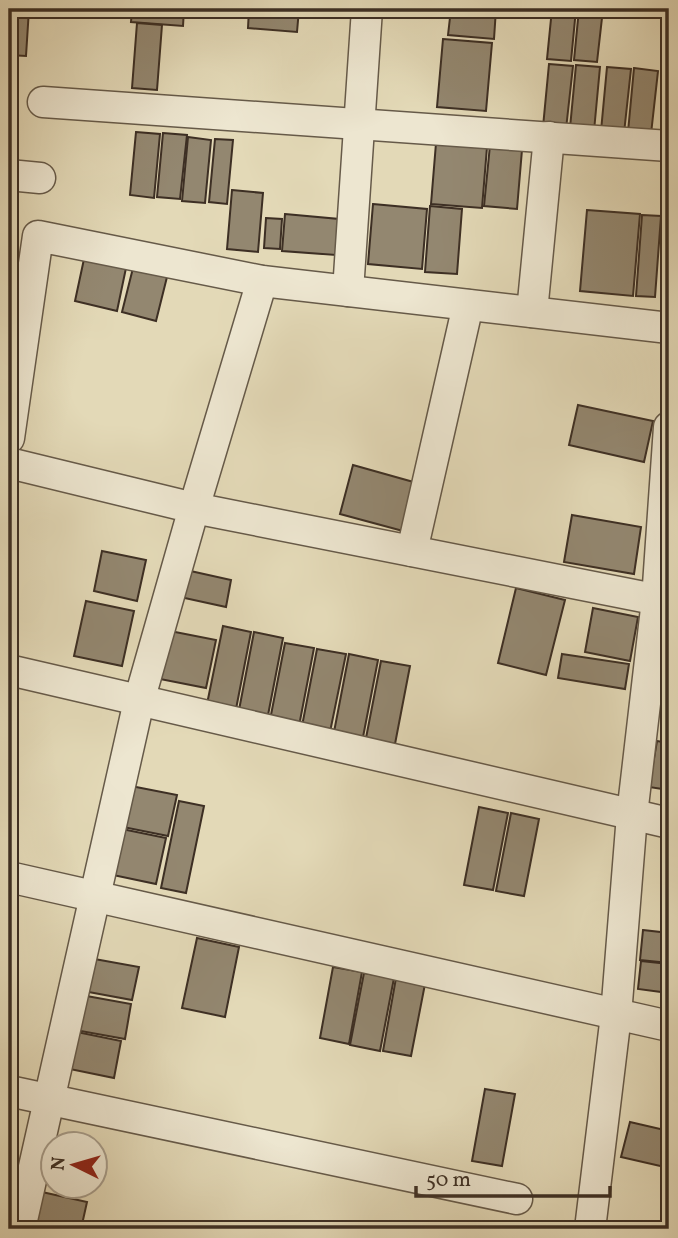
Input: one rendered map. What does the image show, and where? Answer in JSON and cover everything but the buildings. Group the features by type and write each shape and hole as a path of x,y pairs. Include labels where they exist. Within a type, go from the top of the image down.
{"street":[{"path":"348,291 362,124 367,9"},
{"path":"43,102 669,146"},
{"path":"532,312 549,138"},
{"path":"9,175 40,178"},
{"path":"9,438 38,236 262,281 669,328"},
{"path":"20,1229 139,701 262,281"},
{"path":"412,551 468,305"},
{"path":"590,1229 616,1015 632,815 663,601 669,427"},
{"path":"9,463 194,508 663,601"},
{"path":"9,670 669,823"},
{"path":"9,877 669,1026"},
{"path":"9,1091 50,1102 517,1199"}]}
